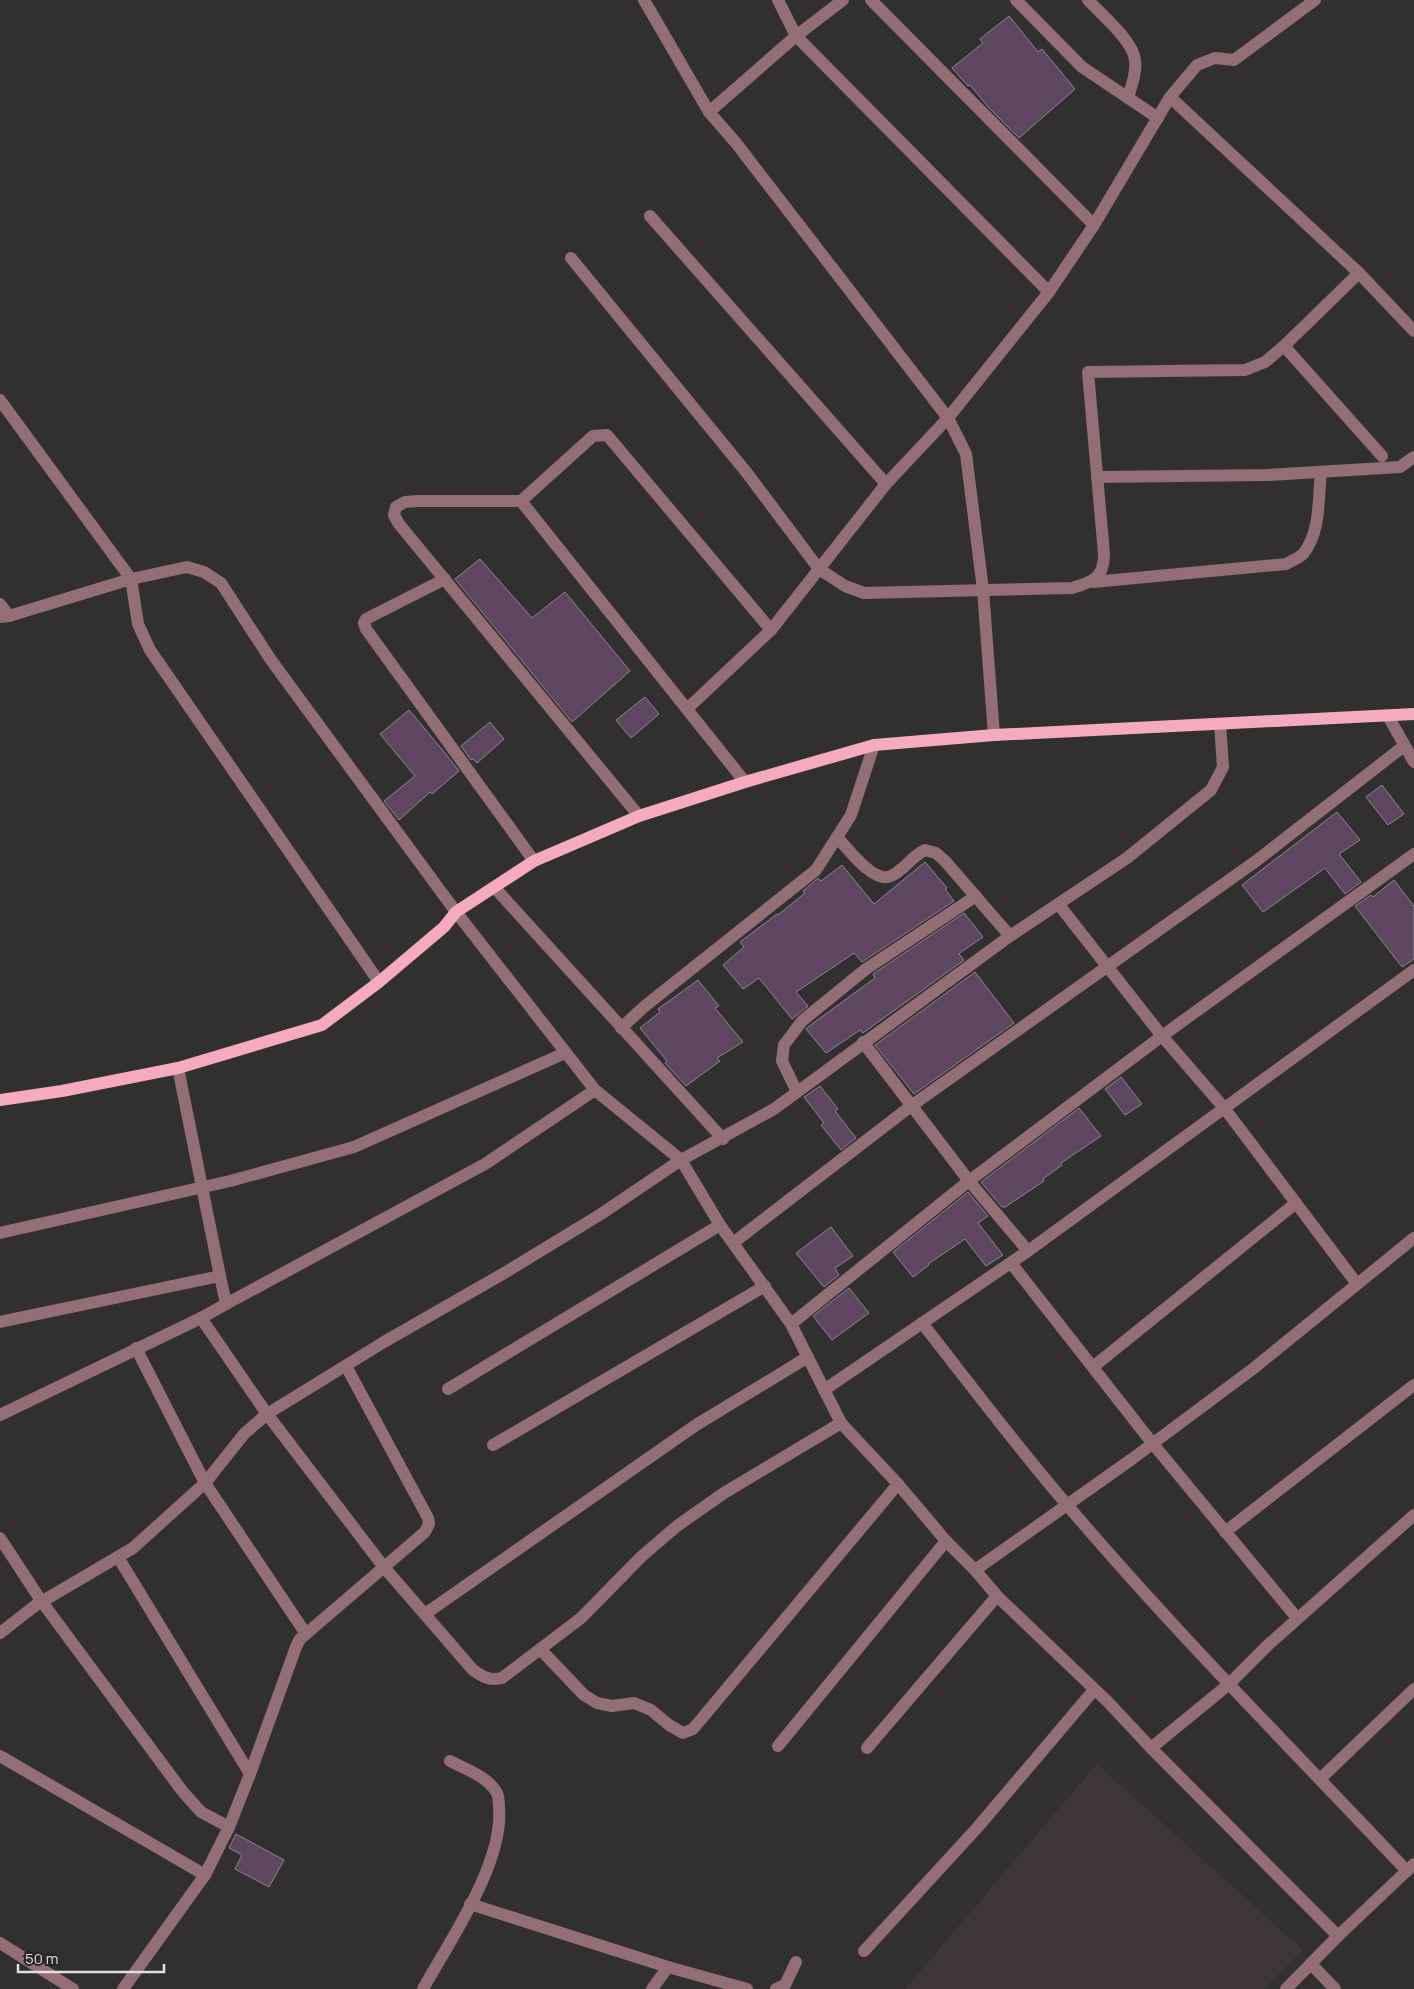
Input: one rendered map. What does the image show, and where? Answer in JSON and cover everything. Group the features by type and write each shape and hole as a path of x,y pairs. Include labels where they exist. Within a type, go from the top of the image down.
{"main road":[{"path":"0,1100 62,1091 178,1068 322,1025 379,982 444,927 456,912 534,861 639,816 746,782 874,745 994,735 1414,714"}],"street":[{"path":"644,0 709,112 736,143 948,418 966,454 982,590 994,735"},
{"path":"778,0 796,36 1049,292"},
{"path":"709,112 796,36 843,0"},
{"path":"871,0 1094,225"},
{"path":"1016,0 1082,67 1158,118"},
{"path":"1088,0 1129,44 1134,56 1136,62 1128,98"},
{"path":"686,709 770,630 886,484 948,418 1049,292 1094,225 1170,97 1197,65 1214,58 1234,60 1315,0"},
{"path":"1170,97 1359,273 1414,331"},
{"path":"650,216 886,484"},
{"path":"570,258 747,473 819,569 845,586 864,593 1072,588 1093,582 1286,564 1302,556 1311,541 1316,525 1321,472"},
{"path":"1093,582 1104,566 1088,372 1245,370 1265,362 1284,346 1359,273"},
{"path":"1284,346 1382,456"},
{"path":"0,400 130,579 138,624 150,650 379,982"},
{"path":"639,816 399,524 394,515 396,507 405,502 417,501 521,501 593,436 607,435 770,630"},
{"path":"1097,477 1268,475 1321,472 1400,467 1414,457"},
{"path":"521,501 746,782"},
{"path":"0,604 4,617 130,579 187,567 204,572 221,583 272,660 456,912 595,1090 681,1160 720,1225 791,1324 841,1422 997,1596 1094,1690 1338,1936"},
{"path":"445,579 366,619 364,623 366,629 534,861"},
{"path":"1388,716 1414,762"},
{"path":"0,1633 42,1602 133,1548 205,1483 244,1434 267,1414 384,1342 506,1272 601,1214 681,1160 724,1139 774,1109 1010,936 1127,858 1211,790 1223,767 1220,724"},
{"path":"621,1028 645,1006 816,870 851,815 874,745"},
{"path":"733,1243 911,1106 1256,861 1404,746"},
{"path":"837,838 873,874 882,878 892,876 917,854 925,850 936,854 976,896 1010,936"},
{"path":"791,1324 969,1182 1162,1036 1414,854"},
{"path":"495,888 724,1139"},
{"path":"796,1092 782,1061 784,1045 802,1021 866,968 976,896"},
{"path":"1059,905 1162,1036 1224,1109 1357,1284"},
{"path":"824,1390 1028,1251 1414,970"},
{"path":"863,1042 969,1182 1028,1251"},
{"path":"0,1233 230,1181 354,1146 566,1053"},
{"path":"178,1068 226,1304"},
{"path":"0,1415 201,1318 484,1164 595,1090"},
{"path":"1093,1367 1296,1203"},
{"path":"448,1389 720,1225"},
{"path":"975,1570 1153,1444 1254,1368 1414,1238"},
{"path":"1011,1263 1153,1444 1297,1618"},
{"path":"0,1322 220,1276"},
{"path":"493,1445 765,1286"},
{"path":"201,1318 267,1414 384,1566 473,1670 483,1677 494,1680 502,1678 580,1618 629,1569 677,1526 724,1493 841,1422"},
{"path":"922,1323 1067,1506 1228,1685 1410,1868 1338,1936 1286,1989"},
{"path":"136,1348 205,1483 306,1634"},
{"path":"424,1614 696,1425 808,1357"},
{"path":"123,1989 205,1875 229,1827 296,1647 306,1634 425,1532 430,1524 346,1366"},
{"path":"1225,1532 1414,1385"},
{"path":"540,1649 584,1695 597,1703 612,1706 634,1704 652,1710 669,1725 683,1733 693,1729 898,1484"},
{"path":"1151,1748 1228,1685 1268,1644 1414,1516"},
{"path":"0,1538 42,1602 183,1792 201,1812 229,1827"},
{"path":"778,1746 946,1541"},
{"path":"118,1557 250,1774"},
{"path":"867,1748 997,1596"},
{"path":"1320,1779 1414,1689"},
{"path":"864,1951 977,1828 1094,1690"},
{"path":"0,1756 205,1875"},
{"path":"423,1989 470,1904 492,1857 500,1818 498,1795 486,1779 450,1761"},
{"path":"470,1904 668,1967 747,1989"},
{"path":"0,1943 73,1989"},
{"path":"776,1989 785,1985 796,1962"},
{"path":"1311,1964 1335,1989"},
{"path":"652,1989 668,1967"}],"shaded area":[{"path":"1097,1764 1303,1950 1264,1989 905,1989"}],"building":[{"path":"1009,16 1038,52 1042,49 1075,89 1019,138 952,68 983,43 980,39"},
{"path":"480,559 532,618 565,592 630,671 572,722 455,579"},
{"path":"645,697 659,714 631,738 616,720"},
{"path":"409,710 459,771 432,794 430,792 399,820 384,801 415,776 380,734"},
{"path":"490,722 504,739 477,763 473,759 471,760 461,746"},
{"path":"1382,785 1404,814 1388,825 1366,797"},
{"path":"1337,812 1360,840 1339,854 1361,882 1345,894 1325,868 1263,912 1242,885"},
{"path":"925,862 947,888 945,889 954,901 862,962 854,953 796,992 808,1006 792,1019 759,978 743,989 723,965 744,947 740,942 805,893 803,891 818,878 821,881 842,865 874,904"},
{"path":"1394,880 1414,906 1414,959 1402,967 1355,906 1371,895 1373,897"},
{"path":"964,913 983,937 959,954 964,960 863,1033 860,1030 826,1053 806,1029 875,978 873,974"},
{"path":"975,972 1014,1023 914,1094 875,1045"},
{"path":"698,980 719,1006 715,1008 743,1042 717,1058 720,1061 686,1086 665,1063 667,1061 640,1028 660,1012 658,1009"},
{"path":"1121,1077 1142,1104 1125,1115 1105,1089"},
{"path":"820,1086 838,1109 835,1111 856,1138 841,1150 821,1125 824,1123 804,1097"},
{"path":"1079,1108 1101,1136 1061,1163 1062,1165 1043,1179 1044,1181 1005,1207 1002,1207 981,1182"},
{"path":"968,1192 988,1216 978,1223 1003,1255 986,1266 965,1239 928,1264 913,1277 893,1252"},
{"path":"831,1227 853,1256 835,1268 839,1275 824,1287 796,1253"},
{"path":"849,1288 869,1313 832,1340 813,1316"},
{"path":"236,1834 284,1860 269,1887 235,1869 242,1855 229,1848"}]}
